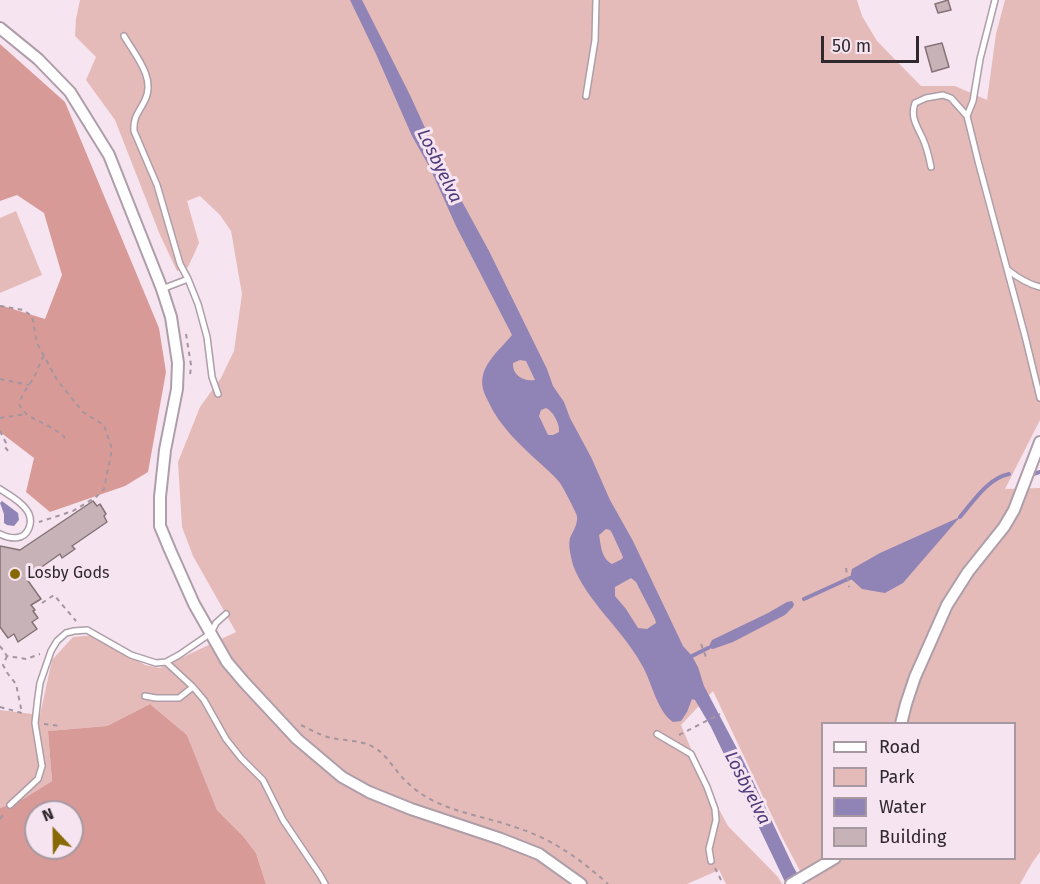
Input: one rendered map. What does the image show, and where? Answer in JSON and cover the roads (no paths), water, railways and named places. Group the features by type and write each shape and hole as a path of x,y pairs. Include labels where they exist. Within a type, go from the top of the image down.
{"street":[{"path":"0,28 38,59 70,92 109,155 162,289 171,317 178,363 177,389 165,450 160,497 160,526 194,604 227,662 297,740 342,777 369,792 411,809 539,854 581,884"},
{"path":"901,722 915,677 947,606 968,572 1004,527 1014,510 1040,442"},
{"path":"791,884 832,860"}],"lane":[{"path":"586,96 595,40 596,0"},
{"path":"967,116 973,101 980,59 995,0"},
{"path":"124,36 144,69 149,83 146,99 135,115 134,130 156,185 180,264 198,304 207,337 212,377 218,394"},
{"path":"931,167 912,110 915,103 943,95 951,98 967,116 1026,336 1040,398"},
{"path":"1007,269 1030,285 1040,287"},
{"path":"162,289 188,279"},
{"path":"0,489 18,501 28,512 31,524 21,537 10,538 0,534"},
{"path":"10,805 38,779 40,773 42,766 35,723 40,683 51,651 66,633 87,630 131,655 156,663 165,662 179,656 211,633 216,623 226,614"},
{"path":"165,662 204,700 226,739 263,780 283,820 321,875 324,884"},
{"path":"145,696 179,698 193,687"},
{"path":"657,734 691,754 711,798 716,820 709,849 711,861"}],"water":[{"name":"Losbyelva","path":"350,0 362,0 441,163 489,251 547,369 553,386 564,402 683,646 698,667 704,686 803,884 786,884 711,727 695,700 692,699 681,721 673,722 667,717 635,654 579,578 573,565 570,548 570,538 577,516 564,489 558,480 518,443 505,427 493,410 483,389 482,381 487,366 512,335 412,136","holes":["520,360 526,361 535,380 520,377 514,371 513,363","546,408 551,412 557,422 559,432 548,435 539,416 541,410","606,529 610,530 622,559 612,564 608,561 602,551 599,535","631,578 636,582 656,623 647,629 638,628 615,596 615,587"]},
{"path":"2,501 18,513 19,520 14,526 4,523 0,503"},
{"path":"960,517 903,583 885,593 862,589 850,578 852,569 880,553"},
{"path":"792,601 793,607 785,615 733,642 713,649 708,648 712,640"}],"waterway":[{"path":"1033,474 1040,472"},
{"path":"960,517 988,485 1001,476 1009,474"},
{"path":"804,599 850,578"},
{"path":"692,656 708,648"}],"place":[{"name":"Losby Gods","path":"15,574"}]}
